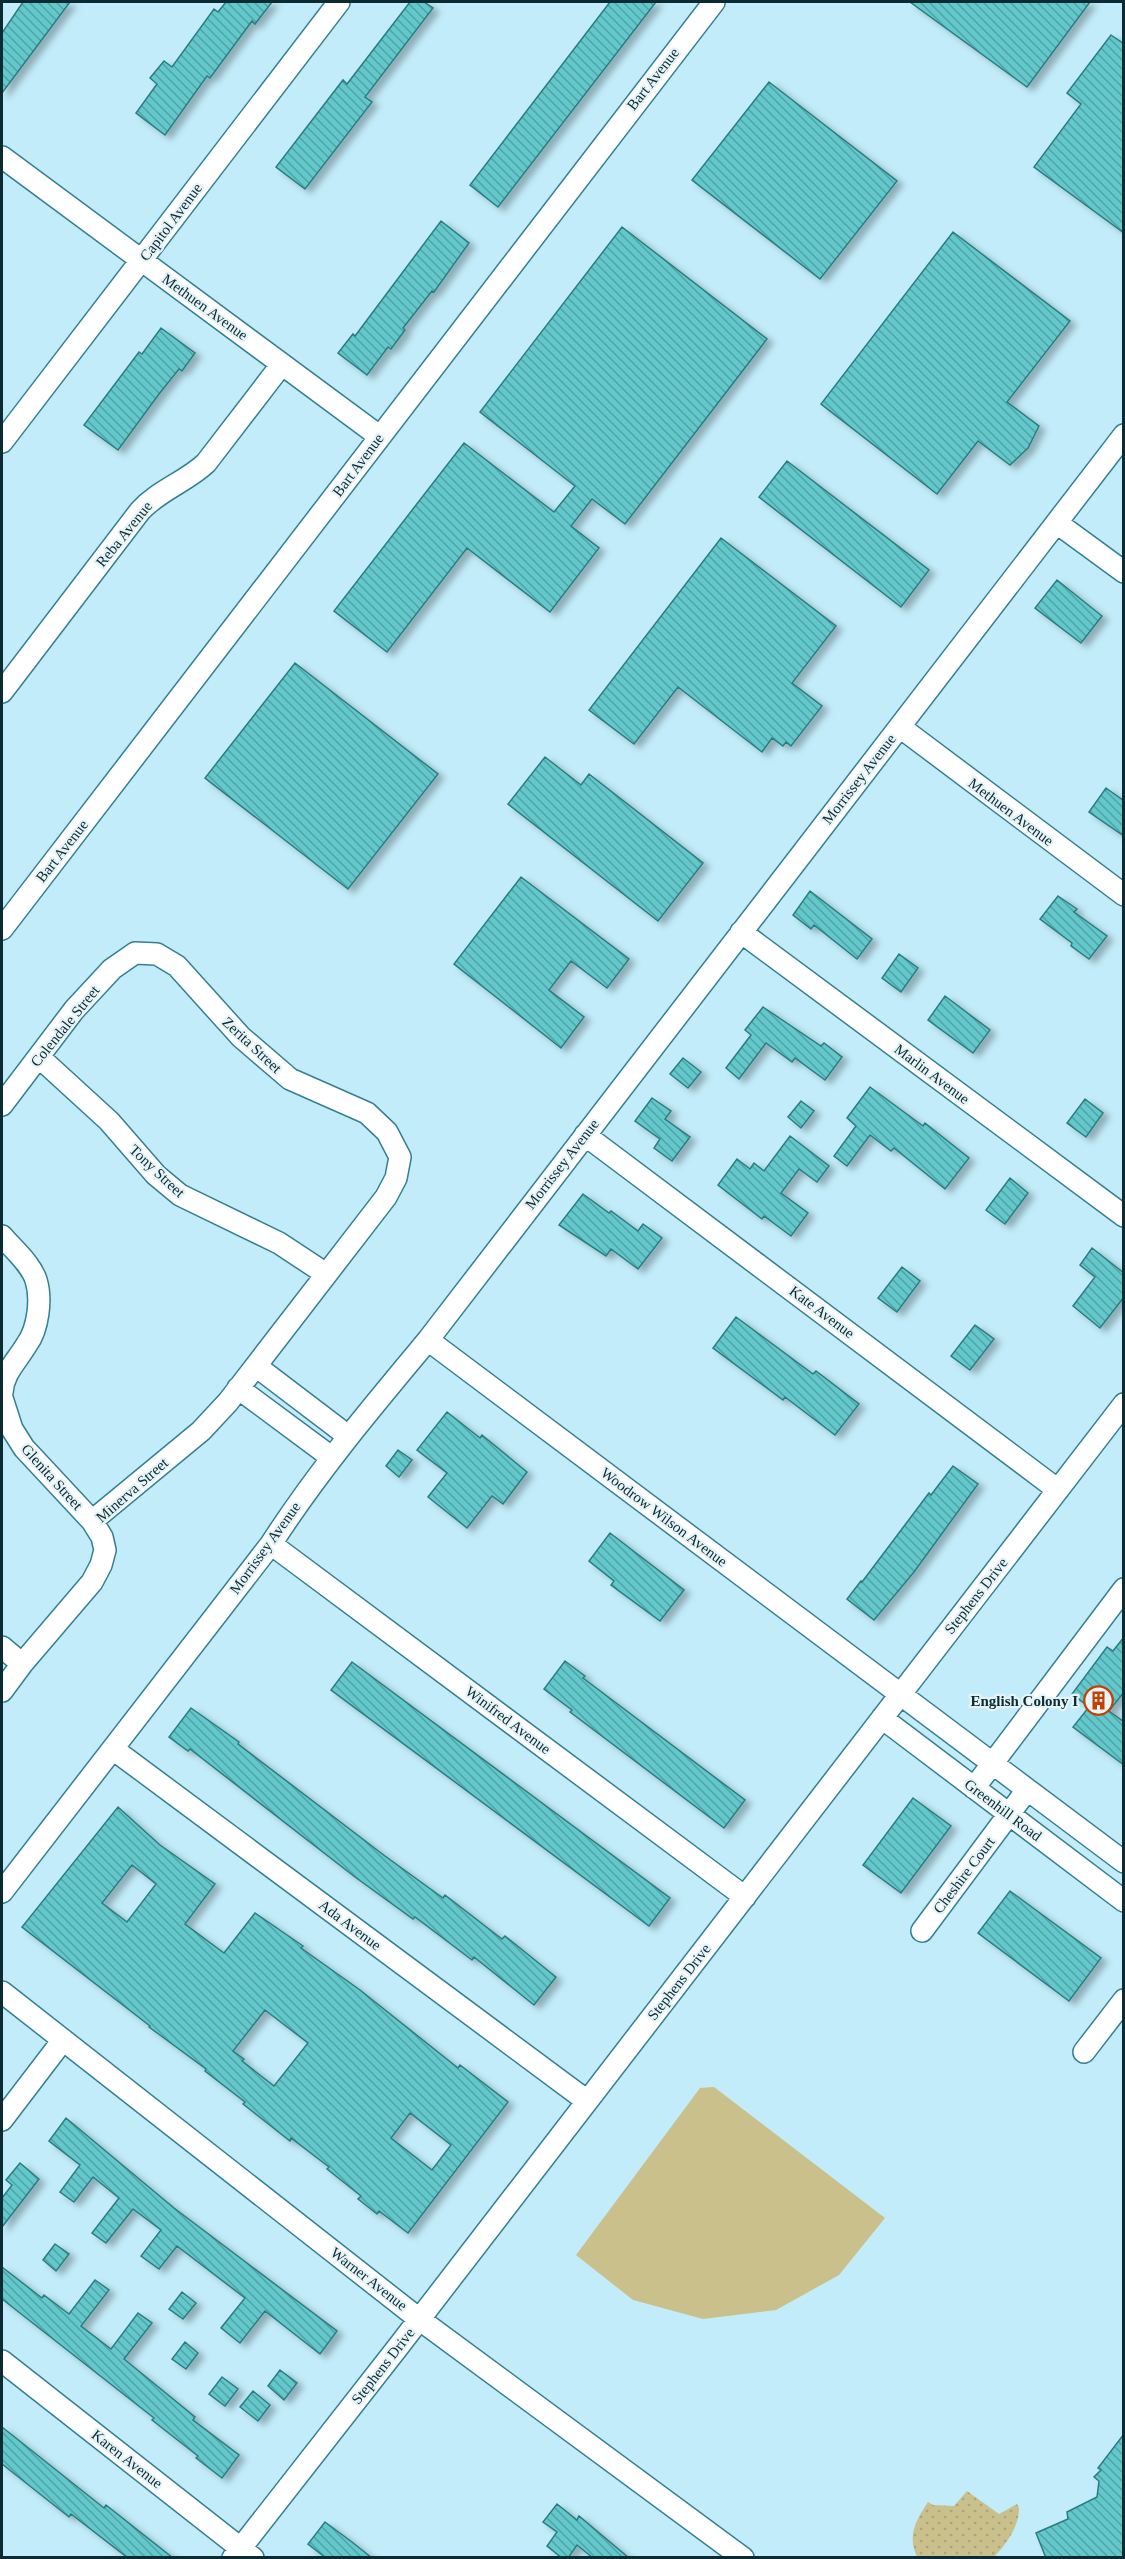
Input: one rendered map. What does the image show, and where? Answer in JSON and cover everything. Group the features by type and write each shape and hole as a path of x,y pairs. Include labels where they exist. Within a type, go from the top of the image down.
{"street":[{"name":"Capitol Avenue","path":"2,442 339,2"},
{"name":"Bart Avenue","path":"2,929 714,2"},
{"name":"Methuen Avenue","path":"2,157 379,436"},
{"name":"Reba Avenue","path":"2,692 140,511 157,495 193,475 206,463 282,364"},
{"name":"Morrissey Avenue","path":"2,1892 271,1544 305,1491 331,1457 428,1340 1124,435"},
{"path":"1057,523 1124,572"},
{"name":"Methuen Avenue","path":"900,727 1124,895"},
{"name":"Marlin Avenue","path":"741,932 1124,1216"},
{"name":"Colendale Street","path":"2,1105 82,1002 112,969 135,953"},
{"name":"Zerita Street","path":"135,953 157,954 177,966 226,1022 264,1059 290,1079 367,1113 387,1132 400,1157"},
{"name":"Tony Street","path":"39,1057 109,1121 150,1168 180,1195 279,1243 326,1274"},
{"name":"Kate Avenue","path":"585,1135 1058,1490"},
{"name":"Minerva Street","path":"2,1691 92,1582 101,1565 105,1550 102,1536 92,1521 201,1431 238,1388 386,1197 396,1178 400,1157"},
{"name":"Glenita Street","path":"2,1236 21,1257 36,1280 38,1302 32,1334 5,1375 2,1396 12,1429 24,1448 92,1521"},
{"name":"Woodrow Wilson Avenue","path":"428,1340 901,1693"},
{"path":"256,1366 348,1436"},
{"path":"238,1388 331,1457"},
{"name":"Stephens Drive","path":"243,2554 587,2101 1124,1404"},
{"name":"Winifred Avenue","path":"271,1544 745,1897"},
{"path":"974,1788 1124,1589"},
{"path":"2,1647 22,1664"},
{"name":"Greenhill Road","path":"901,1693 928,1716 1124,1862"},
{"name":"Greenhill Road","path":"882,1718 1124,1901"},
{"name":"Ada Avenue","path":"113,1749 587,2101"},
{"name":"Cheshire Court","path":"922,1931 1027,1790"},
{"name":"Warner Avenue","path":"2,1992 420,2319 743,2558"},
{"path":"1084,2052 1124,2000"},
{"path":"2,2120 63,2040"},
{"name":"Karen Avenue","path":"2,2361 243,2554"}],"shaded area":[{"path":"714,2087 885,2218 839,2275 776,2310 703,2319 633,2300 576,2255 700,2088"},
{"path":"967,2491 999,2514 1017,2504 1019,2508 1017,2522 1003,2547 994,2557 917,2557 913,2542 914,2528 928,2502 933,2505 954,2506"}],"building":[{"path":"23,2 70,2 2,93 2,33"},
{"path":"226,2 272,2 255,24 252,21 210,78 207,76 165,135 136,113 157,84 150,78 164,61 172,67 214,9 218,12"},
{"path":"410,2 424,2 433,8 365,97 372,102 305,189 276,167 343,80 347,84"},
{"path":"610,2 656,2 498,207 470,185"},
{"path":"910,2 1090,2 1027,87"},
{"path":"1111,35 1124,44 1124,233 1034,167 1081,104 1067,93"},
{"path":"769,82 897,181 820,279 692,180"},
{"path":"441,221 469,243 434,292 432,291 403,328 405,330 391,349 388,347 367,375 338,353 353,334 355,336"},
{"path":"622,227 767,339 625,524 592,499 571,526 599,548 550,612 467,548 387,652 334,611 464,443 554,512 575,486 480,412"},
{"path":"953,232 1070,321 1007,402 1039,426 1028,448 1010,465 978,441 937,494 821,404"},
{"path":"161,328 195,353 182,371 179,369 159,394 118,450 84,425 139,352 142,354"},
{"path":"787,461 929,570 901,607 759,497"},
{"path":"721,538 836,626 792,683 822,706 791,746 786,742 783,746 772,738 762,752 678,687 634,744 589,710"},
{"path":"1057,580 1102,616 1081,643 1035,608"},
{"path":"295,663 438,774 348,889 205,778"},
{"path":"545,757 581,785 589,774 703,863 658,921 508,804"},
{"path":"1106,788 1124,801 1124,836 1089,812"},
{"path":"521,877 629,959 607,988 571,961 549,990 584,1017 561,1048 454,964"},
{"path":"810,891 872,939 857,959 814,925 811,929 793,915"},
{"path":"1058,896 1077,909 1074,912 1107,936 1089,959 1040,919"},
{"path":"899,954 918,968 901,992 882,978"},
{"path":"945,996 990,1030 973,1053 928,1020"},
{"path":"763,1007 821,1046 824,1043 842,1057 825,1080 795,1058 792,1062 766,1043 739,1079 726,1068 751,1035 745,1030"},
{"path":"683,1058 701,1072 688,1088 670,1074"},
{"path":"870,1087 923,1126 925,1123 969,1158 945,1189 894,1148 891,1151 870,1135 847,1166 834,1156 856,1126 847,1118"},
{"path":"652,1098 671,1111 665,1119 690,1137 672,1161 654,1148 660,1139 635,1121"},
{"path":"1085,1099 1103,1113 1086,1137 1067,1123"},
{"path":"801,1101 814,1111 801,1128 788,1117"},
{"path":"790,1136 829,1166 817,1182 799,1169 781,1193 808,1213 791,1236 764,1216 762,1219 718,1185 737,1159 750,1169 754,1163 764,1171"},
{"path":"1010,1178 1028,1193 1005,1224 986,1210"},
{"path":"583,1194 638,1231 643,1224 662,1238 638,1269 611,1249 606,1256 559,1225"},
{"path":"1092,1248 1124,1273 1124,1297 1100,1328 1073,1306 1095,1277 1080,1265"},
{"path":"902,1267 920,1281 897,1312 878,1298"},
{"path":"736,1317 813,1374 816,1371 859,1404 835,1435 785,1397 783,1400 713,1348"},
{"path":"975,1325 994,1339 970,1370 951,1356"},
{"path":"447,1412 480,1438 482,1435 527,1472 503,1504 492,1496 467,1528 428,1497 447,1473 417,1450"},
{"path":"398,1450 412,1460 399,1477 386,1466"},
{"path":"953,1466 978,1484 914,1572 874,1620 847,1599 929,1493 931,1495"},
{"path":"610,1533 684,1590 660,1621 611,1585 614,1581 589,1561"},
{"name":"English Colony I","path":"1124,1637 1124,1692 1109,1711 1124,1722 1124,1765 1073,1727 1089,1707 1072,1694 1107,1647 1113,1651"},
{"path":"565,1661 585,1676 583,1678 745,1800 724,1828 570,1712 572,1710 544,1689"},
{"path":"352,1662 670,1898 649,1926 331,1690"},
{"path":"191,1708 239,1742 238,1744 385,1856 443,1898 445,1895 502,1939 505,1936 556,1977 534,2005 474,1957 472,1960 415,1917 413,1919 190,1749 188,1751 169,1737"},
{"path":"913,1798 951,1826 901,1893 863,1865"},
{"path":"118,1807 160,1845 215,1884 185,1924 224,1953 255,1913 303,1946 301,1948 360,1990 458,2068 460,2065 508,2102 408,2233 379,2211 377,2214 358,2199 361,2196 327,2169 329,2167 291,2138 290,2141 243,2104 245,2102 205,2071 206,2069 22,1927","holes":["132,1865 156,1884 127,1922 102,1903","265,2010 308,2043 274,2086 233,2051","410,2113 451,2145 432,2170 391,2138"]},
{"path":"1010,1891 1101,1958 1069,2001 978,1933"},
{"path":"66,2118 174,2208 337,2331 320,2354 265,2311 240,2343 221,2328 245,2298 177,2246 159,2269 141,2256 161,2230 133,2209 106,2243 92,2233 119,2198 93,2177 74,2202 60,2192 80,2165 49,2141"},
{"path":"20,2163 39,2179 2,2227 2,2198 12,2185 6,2180"},
{"path":"55,2244 69,2254 56,2271 43,2260"},
{"path":"2,2267 42,2298 44,2295 69,2314 95,2280 109,2290 81,2326 111,2349 138,2313 152,2323 124,2359 195,2417 193,2420 239,2455 222,2478 152,2420 154,2418 2,2299"},
{"path":"182,2292 196,2303 183,2319 169,2309"},
{"path":"185,2342 198,2353 186,2369 172,2359"},
{"path":"280,2370 297,2383 284,2400 268,2386"},
{"path":"222,2377 238,2389 225,2406 209,2394"},
{"path":"253,2391 270,2405 258,2421 240,2407"},
{"path":"2,2427 104,2508 106,2505 173,2558 128,2558 71,2514 69,2517 2,2464"},
{"path":"1124,2434 1124,2558 1046,2558 1036,2533 1068,2519 1067,2512 1097,2497 1099,2481 1094,2477 1101,2470 1098,2468"},
{"path":"557,2504 577,2520 579,2516 629,2558 593,2558 577,2545 568,2558 562,2558 547,2546 557,2532 543,2522"},
{"path":"325,2522 372,2558 326,2558 308,2544"}],"place":[{"name":"English Colony I","path":"1099,1701"}]}
